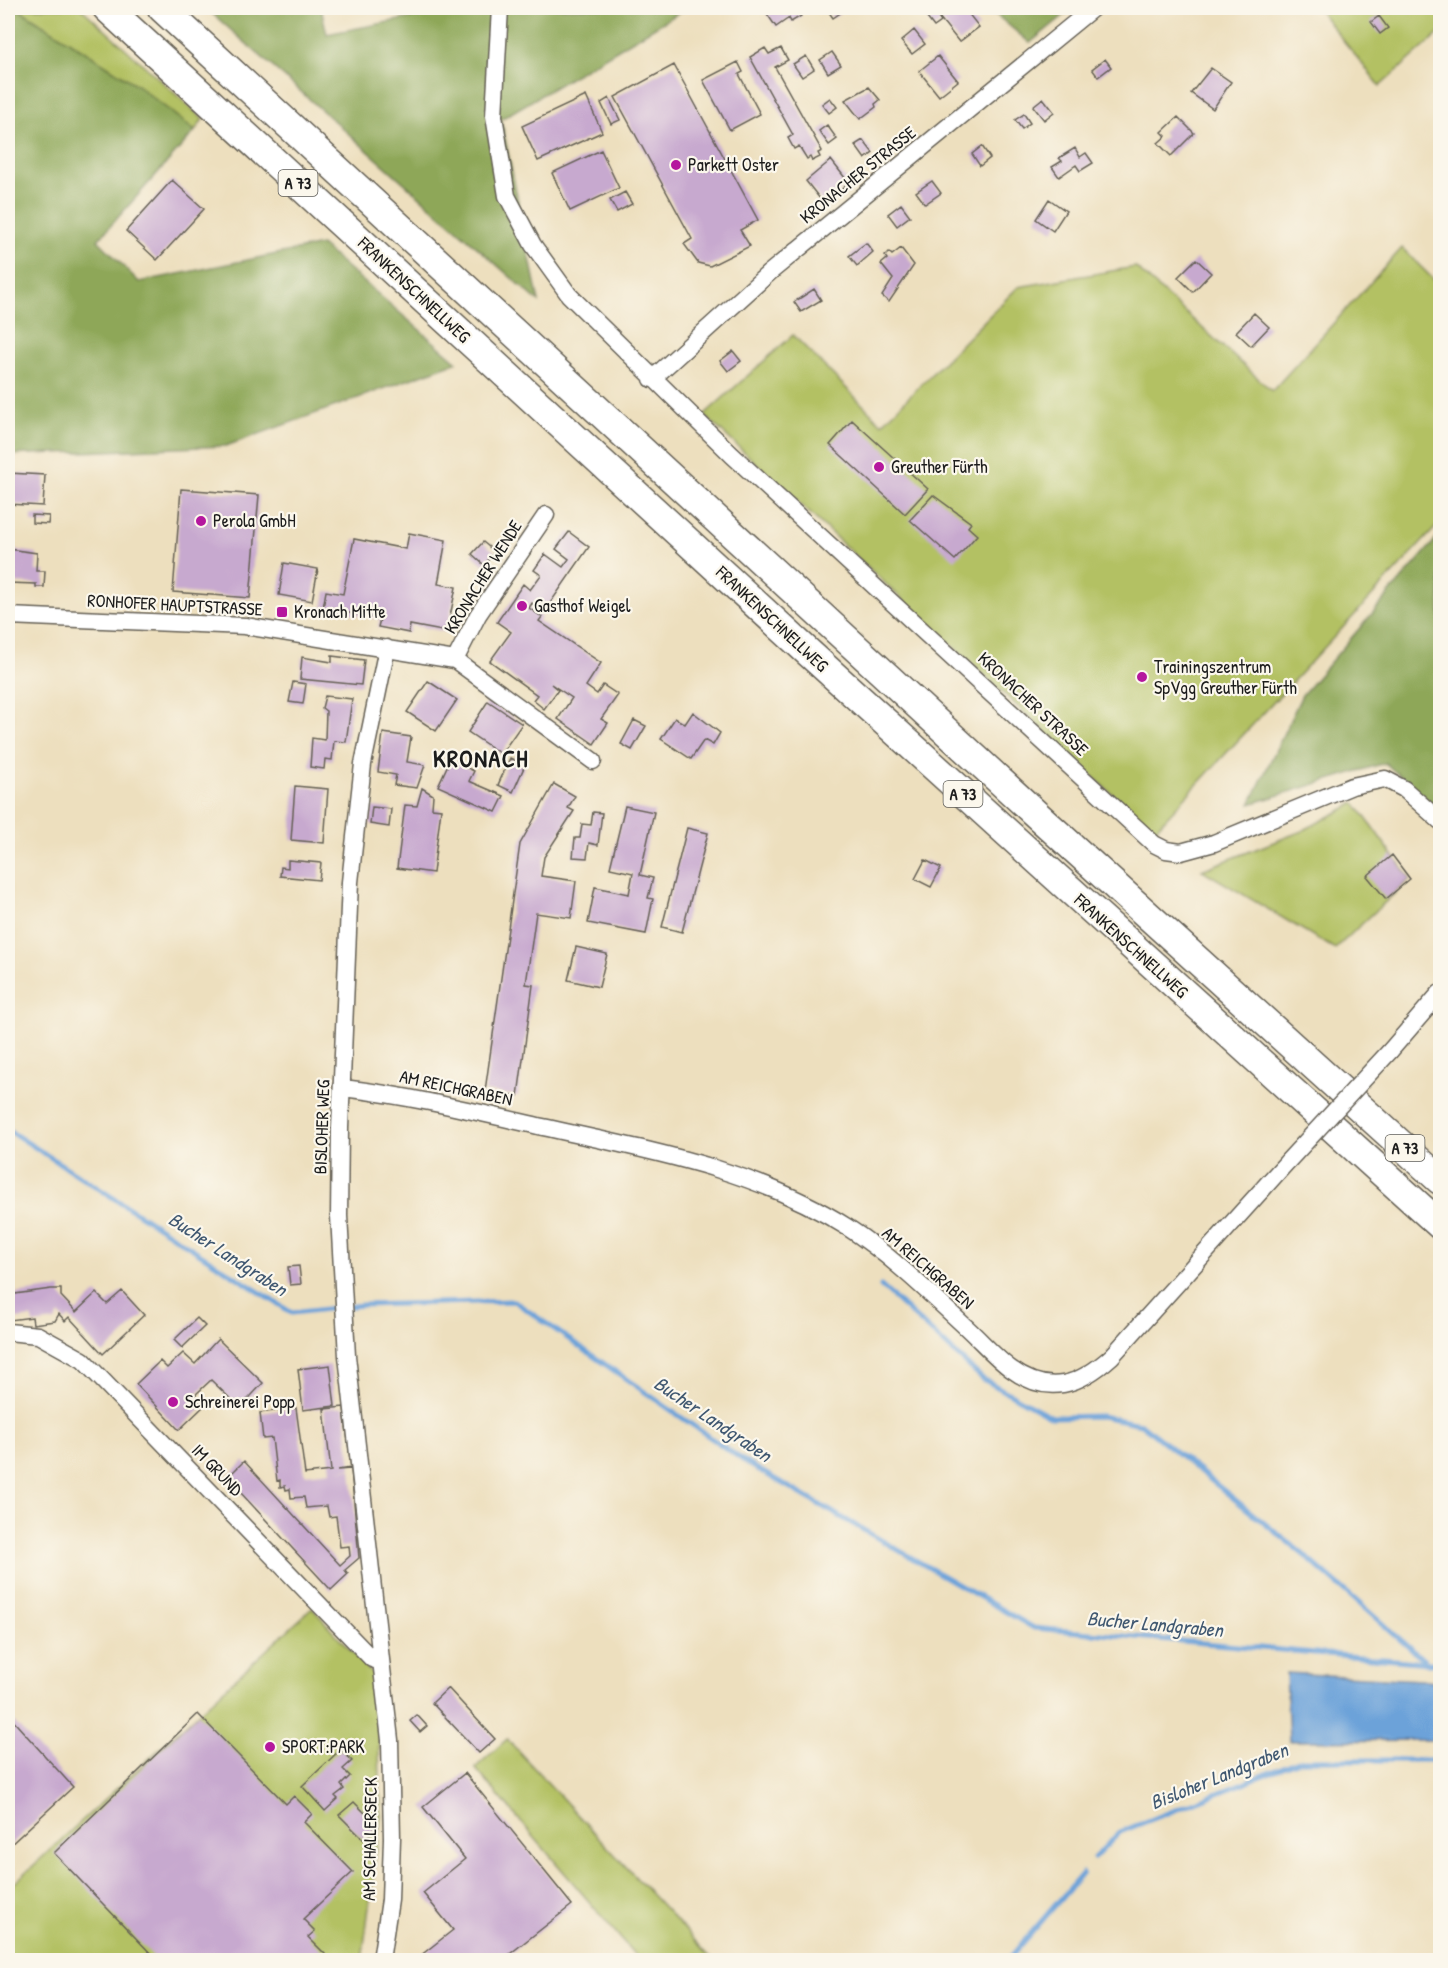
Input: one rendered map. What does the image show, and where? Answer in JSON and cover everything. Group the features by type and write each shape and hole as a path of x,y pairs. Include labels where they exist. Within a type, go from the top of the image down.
{"highway":[{"name":"FRANKENSCHNELLWEG","path":"106,8 878,717 1440,1226"},
{"name":"FRANKENSCHNELLWEG","path":"162,8 1036,815 1440,1180"}],"street":[{"name":"KRONACHER STRASSE","path":"500,8 494,116 507,196 533,246 568,295 652,379 1154,844 1166,850 1181,852 1214,843 1352,786 1385,779 1404,789 1440,821"},
{"name":"KRONACHER STRASSE","path":"652,379 769,273 1093,8"},
{"name":"KRONACHER WENDE","path":"455,660 478,615 546,515"},
{"name":"RONHOFER HAUPTSTRASSE","path":"8,616 245,626 455,660 593,762"},
{"name":"BISLOHER WEG","path":"377,1610 342,1296 339,1161 350,882 363,764 387,648"},
{"name":"AM REICHGRABEN","path":"343,1089 393,1094 661,1153 768,1185 846,1227 895,1261 1011,1370 1041,1384 1070,1384 1094,1372 1112,1356 1440,993"},
{"name":"IM GRUND","path":"8,1332 38,1335 83,1360 372,1659 381,1662"},
{"name":"AM SCHALLERSECK","path":"377,1610 390,1740 392,1838 390,1900 381,1960"}],"green space":[{"path":"8,8 17,8 137,85 195,131 98,240 139,282 321,245 457,362 226,446 8,455"},
{"path":"17,8 81,8 203,119 195,131 137,85"},
{"path":"206,8 321,8 327,34 451,10 451,8 687,8 501,119 539,302"},
{"path":"988,8 1073,8 1030,43"},
{"path":"1317,8 1440,8 1440,33 1380,86"},
{"name":"Trainingszentrum SpVgg Greuther Fürth","path":"1402,248 1440,286 1440,523 1153,832 704,415 793,335 882,424 1018,287 1135,267 1272,391"},
{"path":"1440,535 1440,811 1385,763 1250,804 1302,695"},
{"path":"1355,803 1410,879 1335,949 1202,870 1302,831"},
{"name":"SPORT:PARK","path":"312,1608 377,1679 381,1816 362,1960 8,1960 8,1889"},
{"path":"507,1739 713,1960 639,1960 475,1768"}],"water":[{"path":"1286,1673 1440,1681 1440,1740 1289,1741"}],"building":[{"path":"763,8 806,8 799,12 801,16 791,22 789,18 776,27"},
{"path":"826,8 844,8 846,9 833,18"},
{"path":"941,8 964,8 979,27 959,42 935,12"},
{"path":"935,13 941,22 934,27 927,18"},
{"path":"1379,16 1388,28 1380,34 1371,22"},
{"path":"914,30 925,44 912,54 901,41"},
{"path":"765,48 769,54 781,48 788,60 775,67 822,151 818,153 820,157 812,161 810,157 807,159 799,146 794,149 788,138 793,135 750,57"},
{"path":"832,52 841,65 828,73 820,60"},
{"path":"806,56 814,69 802,77 793,64"},
{"path":"938,56 958,81 939,96 919,71"},
{"path":"1105,59 1111,67 1098,77 1092,69"},
{"path":"738,62 743,72 739,74 760,114 730,130 703,80"},
{"path":"674,65 758,220 740,230 750,246 710,266 698,263 684,244 692,239 615,97"},
{"path":"1211,68 1231,82 1213,109 1191,93"},
{"path":"869,87 880,100 875,104 876,107 860,119 845,100"},
{"path":"586,96 602,132 538,161 522,126"},
{"path":"609,98 620,120 611,124 601,103"},
{"path":"830,98 837,107 829,113 822,104"},
{"path":"1043,98 1054,112 1044,120 1033,106"},
{"path":"1024,114 1030,123 1022,129 1015,120"},
{"path":"1178,117 1194,133 1171,156 1158,143 1166,136 1162,132"},
{"path":"827,125 837,139 829,145 819,131"},
{"path":"863,140 873,153 865,159 855,145"},
{"path":"982,146 990,158 980,166 972,154"},
{"path":"1075,148 1080,157 1086,153 1093,163 1080,171 1076,165 1059,177 1052,167 1062,161 1059,158"},
{"path":"601,150 619,188 570,211 552,173"},
{"path":"831,160 849,183 824,204 806,181"},
{"path":"172,180 204,209 157,260 126,231"},
{"path":"932,181 941,193 925,204 916,192"},
{"path":"625,192 632,204 617,212 610,200"},
{"path":"1049,199 1066,211 1053,231 1036,219"},
{"path":"901,204 910,216 897,226 888,214"},
{"path":"866,243 873,252 857,266 849,256"},
{"path":"901,248 914,265 889,302 882,296 893,279 881,264 887,259 885,256 889,252 892,255"},
{"path":"1196,259 1211,273 1193,292 1178,277"},
{"path":"814,289 821,300 801,312 794,302"},
{"path":"1254,313 1269,327 1251,346 1236,332"},
{"path":"733,351 741,361 728,371 720,361"},
{"name":"Greuther Fürth","path":"852,420 928,489 905,514 830,445"},
{"path":"8,473 45,475 43,506 8,504"},
{"path":"181,489 259,495 250,598 173,592"},
{"path":"933,495 971,523 968,527 977,535 955,560 910,520"},
{"path":"32,515 49,516 48,524 32,523"},
{"path":"569,532 589,547 544,612 532,603 529,608 542,617 539,621 601,663 586,686 597,694 603,685 618,695 601,719 608,723 594,744 558,719 572,698 551,684 558,690 544,709 533,700 537,695 490,661 511,632 497,622 523,584 530,590 541,575 534,570 545,554 563,567 569,559 556,549"},
{"path":"409,533 446,540 438,584 456,587 447,632 410,625 409,633 378,627 380,619 323,608 326,591 343,594 354,539 406,549"},
{"path":"483,542 495,552 484,565 472,554"},
{"path":"8,549 37,553 36,571 45,571 44,587 36,587 36,584 8,583"},
{"path":"284,563 318,569 312,601 279,595"},
{"path":"332,656 364,660 361,685 300,679 302,657 332,662"},
{"path":"428,681 457,700 436,731 407,712"},
{"path":"293,682 306,684 303,704 289,702"},
{"path":"325,696 352,699 346,742 334,741 332,760 325,759 324,769 310,767 312,738 325,740 326,711 322,708"},
{"path":"488,701 522,724 501,754 468,732"},
{"path":"693,712 720,733 713,745 704,740 691,759 661,739 675,718 685,724"},
{"path":"634,720 646,726 632,750 621,744"},
{"path":"383,733 411,737 407,762 425,765 417,788 394,785 396,775 378,772"},
{"path":"510,758 525,765 513,792 498,785"},
{"path":"450,760 474,771 469,781 504,796 496,812 438,786"},
{"path":"554,784 575,796 568,808 574,811 544,857 541,876 576,881 571,918 536,913 526,984 533,985 518,1096 485,1091 520,844"},
{"path":"295,786 328,789 324,843 291,840"},
{"path":"422,788 433,795 432,808 441,809 433,873 397,868 405,805 417,806"},
{"path":"625,806 654,812 640,875 653,878 648,898 653,899 646,934 588,923 595,887 629,894 633,873 610,868"},
{"path":"372,807 391,809 389,827 370,824"},
{"path":"593,812 602,813 598,845 589,843 587,858 573,857 575,838 580,838 582,824 591,825"},
{"path":"687,828 708,833 682,932 662,927"},
{"path":"1392,855 1410,879 1386,899 1367,876"},
{"path":"288,860 321,863 319,880 280,876 281,867 288,868"},
{"path":"925,860 941,868 931,887 915,879"},
{"path":"576,947 607,954 599,987 568,980"},
{"path":"299,1266 301,1284 290,1285 288,1267"},
{"path":"61,1289 61,1296 76,1312 96,1293 107,1304 122,1291 144,1315 103,1354 69,1317 65,1321 59,1314 55,1321 33,1324 32,1317 10,1320 8,1295"},
{"path":"197,1318 205,1326 182,1348 174,1340"},
{"path":"218,1339 263,1383 240,1408 211,1380 194,1396 204,1406 179,1430 136,1384 160,1361 167,1368 183,1353 195,1364"},
{"path":"330,1365 335,1406 303,1410 298,1369"},
{"path":"344,1407 351,1468 337,1470 351,1469 359,1558 345,1570 348,1574 331,1590 227,1478 244,1461 340,1565 350,1556 349,1546 340,1547 336,1516 329,1517 327,1506 306,1508 304,1497 291,1498 290,1489 286,1490 285,1486 280,1487 280,1480 277,1481 272,1438 263,1439 260,1413 296,1408 305,1474 331,1471 324,1409"},
{"path":"448,1688 495,1739 479,1753 432,1703"},
{"path":"198,1714 286,1804 294,1796 312,1814 304,1822 353,1872 303,1919 315,1931 308,1937 331,1960 157,1960 54,1853"},
{"path":"8,1715 73,1787 8,1847"},
{"path":"417,1715 427,1726 420,1732 410,1721"},
{"path":"341,1749 352,1761 343,1769 350,1776 341,1785 344,1789 335,1796 338,1799 325,1811 302,1786"},
{"path":"465,1773 572,1905 502,1960 415,1960 453,1930 423,1893 465,1859 423,1807"},
{"path":"354,1802 378,1826 364,1840 339,1815"}],"waterway":[{"name":"Bucher Landgraben","path":"8,1130 292,1313 362,1305 514,1301 747,1463 1034,1628 1440,1664"},
{"path":"881,1286 983,1379 1052,1417 1101,1416 1141,1424 1304,1555 1427,1663"},
{"name":"Bisloher Landgraben","path":"1094,1858 1120,1832 1301,1760 1440,1760"},
{"name":"Bisloher Landgraben","path":"1008,1960 1083,1873"}],"place":[{"name":"Parkett Oster","path":"676,165"},
{"name":"Greuther Fürth","path":"879,467"},
{"name":"Perola GmbH","path":"201,521"},
{"name":"Gasthof Weigel","path":"522,606"},
{"name":"Kronach Mitte","path":"282,612"},
{"name":"Trainingszentrum SpVgg Greuther Fürth","path":"1142,677"},
{"name":"Schreinerei Popp","path":"173,1402"},
{"name":"SPORT:PARK","path":"270,1747"}],"district":[{"name":"KRONACH","path":"481,759"}]}
